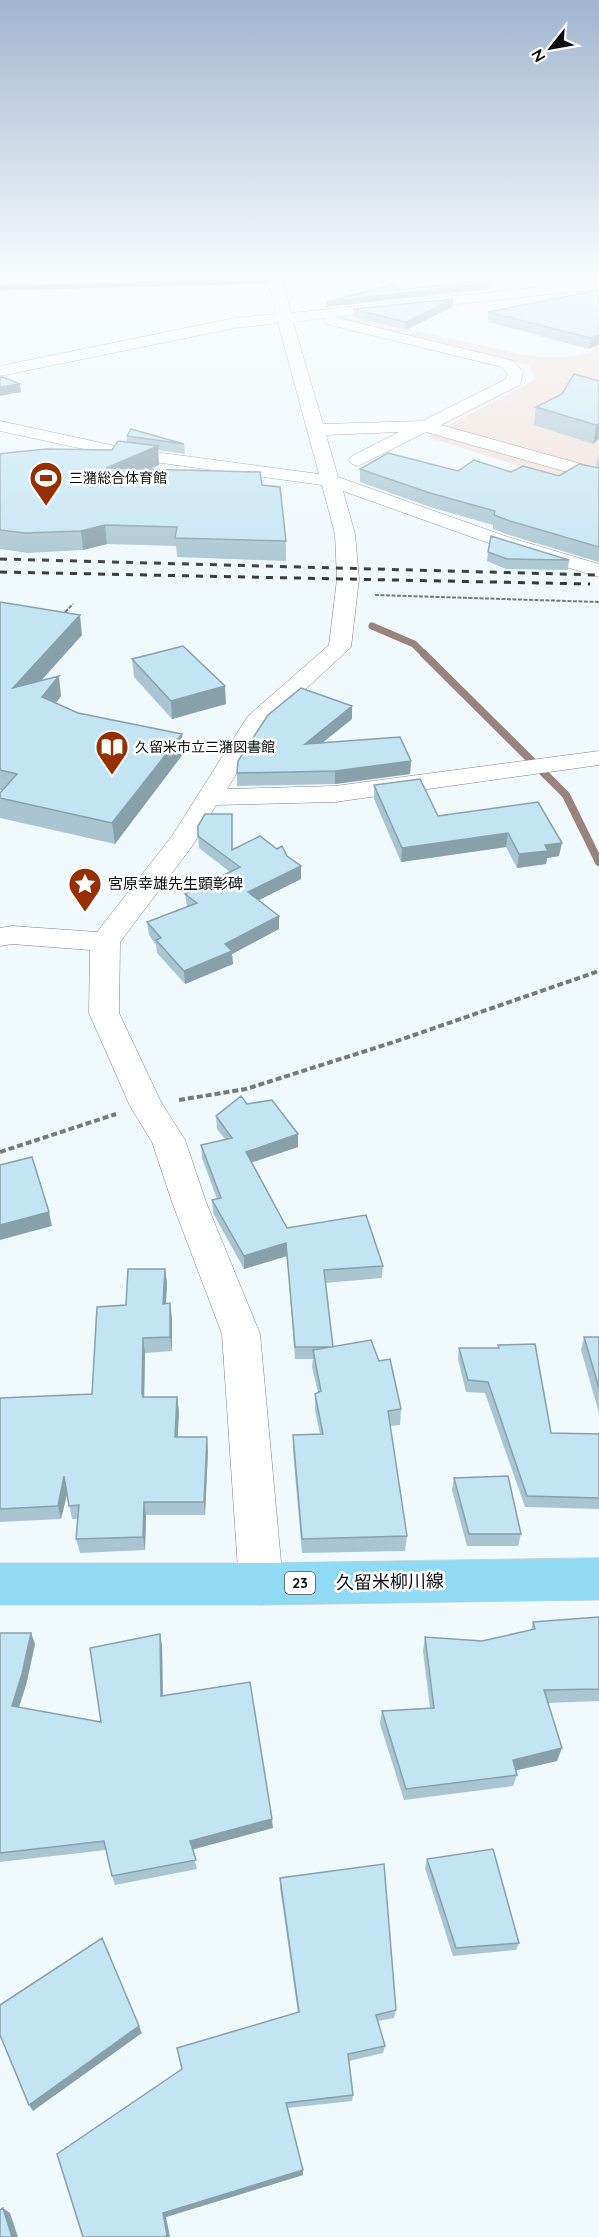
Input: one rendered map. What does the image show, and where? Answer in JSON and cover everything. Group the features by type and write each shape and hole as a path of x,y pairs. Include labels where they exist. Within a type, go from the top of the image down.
{"main road":[{"name":"久留米柳川線","path":"0,1584 261,1584 599,1579"}],"street":[{"path":"261,1584 241,1334 189,1202 168,1140 146,1106 104,1013 105,942 114,927 184,839 257,721 340,647 347,594 348,568 345,534 317,430 307,377"},
{"path":"358,460 514,381 514,377"},
{"path":"0,426 125,453 332,481 501,541 599,571"},
{"path":"317,430 422,426 599,475"},
{"path":"209,797 335,794 599,758"},
{"path":"0,937 12,935 105,942"}],"path":[{"path":"347,594 599,602"},
{"path":"56,621 73,604"},
{"path":"0,1152 146,1106 246,1089 394,1042 599,970"}],"shaded area":[{"path":"599,377 599,491 427,437 536,379"}],"building":[{"path":"0,377 20,384 0,387"},
{"path":"572,377 586,377 599,381 599,423 596,425 536,407 562,394"},
{"path":"131,429 184,444 127,436"},
{"path":"118,441 158,446 106,468 260,472 262,485 280,487 286,541 175,538 177,527 105,525 81,531 25,533 0,530 0,454 46,449 112,450"},
{"path":"388,453 458,471 474,460 511,472 523,466 559,476 579,464 599,468 599,547 510,521 494,515 495,511 430,493 360,469"},
{"path":"491,536 569,560 507,559 488,552"},
{"path":"0,602 80,615 13,688 59,676 42,697 78,713 182,734 112,823 0,798 0,793 17,774 0,770"},
{"path":"183,646 225,686 171,701 132,659"},
{"path":"301,688 352,706 305,744 400,737 411,761 335,771 237,773 238,761 268,715"},
{"path":"420,779 438,816 538,802 562,843 545,845 548,851 519,854 508,833 402,848 374,785"},
{"path":"205,814 232,814 232,850 260,836 277,849 282,846 287,856 301,866 248,892 279,916 225,944 232,951 184,971 156,940 161,938 147,922 197,903 185,894 240,867 198,836 198,826"},
{"path":"241,1096 247,1104 272,1100 298,1134 246,1152 287,1228 366,1215 383,1266 324,1270 333,1347 295,1347 286,1243 244,1256 212,1200 221,1198 201,1145 232,1138 216,1116"},
{"path":"32,1157 49,1212 0,1225 0,1165"},
{"path":"128,1269 165,1269 163,1304 170,1303 170,1337 143,1338 142,1394 143,1397 177,1397 175,1437 207,1437 204,1502 144,1502 143,1537 76,1539 79,1505 69,1506 64,1476 58,1506 0,1509 0,1398 92,1394 97,1307 126,1305"},
{"path":"584,1337 599,1337 599,1388"},
{"path":"371,1340 379,1361 390,1359 401,1409 388,1411 407,1536 302,1539 293,1435 323,1434 315,1394 321,1391 313,1350"},
{"path":"535,1344 551,1433 599,1434 599,1498 527,1496 488,1382 468,1380 459,1348 499,1348 498,1345"},
{"path":"508,1476 521,1534 469,1534 454,1478"},
{"path":"599,1617 599,1689 544,1690 562,1748 513,1760 517,1775 406,1789 382,1711 434,1708 425,1637 482,1641 535,1629 533,1622"},
{"path":"0,1633 31,1633 12,1706 101,1722 90,1648 160,1634 161,1696 250,1682 272,1819 190,1841 196,1860 112,1876 104,1841 0,1853"},
{"path":"493,1849 519,1943 456,1948 427,1859"},
{"path":"384,1864 396,2010 376,2015 385,2046 348,2054 353,2095 286,2103 303,2170 163,2213 167,2235 164,2237 83,2237 57,2154 182,2069 177,2048 299,2012 280,1878"},
{"path":"102,1938 139,2026 29,2105 0,2035 0,2005"},
{"path":"3,2208 12,2237 0,2237 0,2210"}],"waterway":[{"path":"372,626 414,644 424,654"},
{"path":"424,654 566,795 599,862"}],"railway":[{"path":"0,559 599,575"},
{"path":"0,572 590,584"}],"place":[{"name":"三潴総合体育館","path":"46,507"},
{"name":"久留米市立三潴図書館","path":"112,776"},
{"name":"宮原幸雄先生顕彰碑","path":"85,913"}]}
